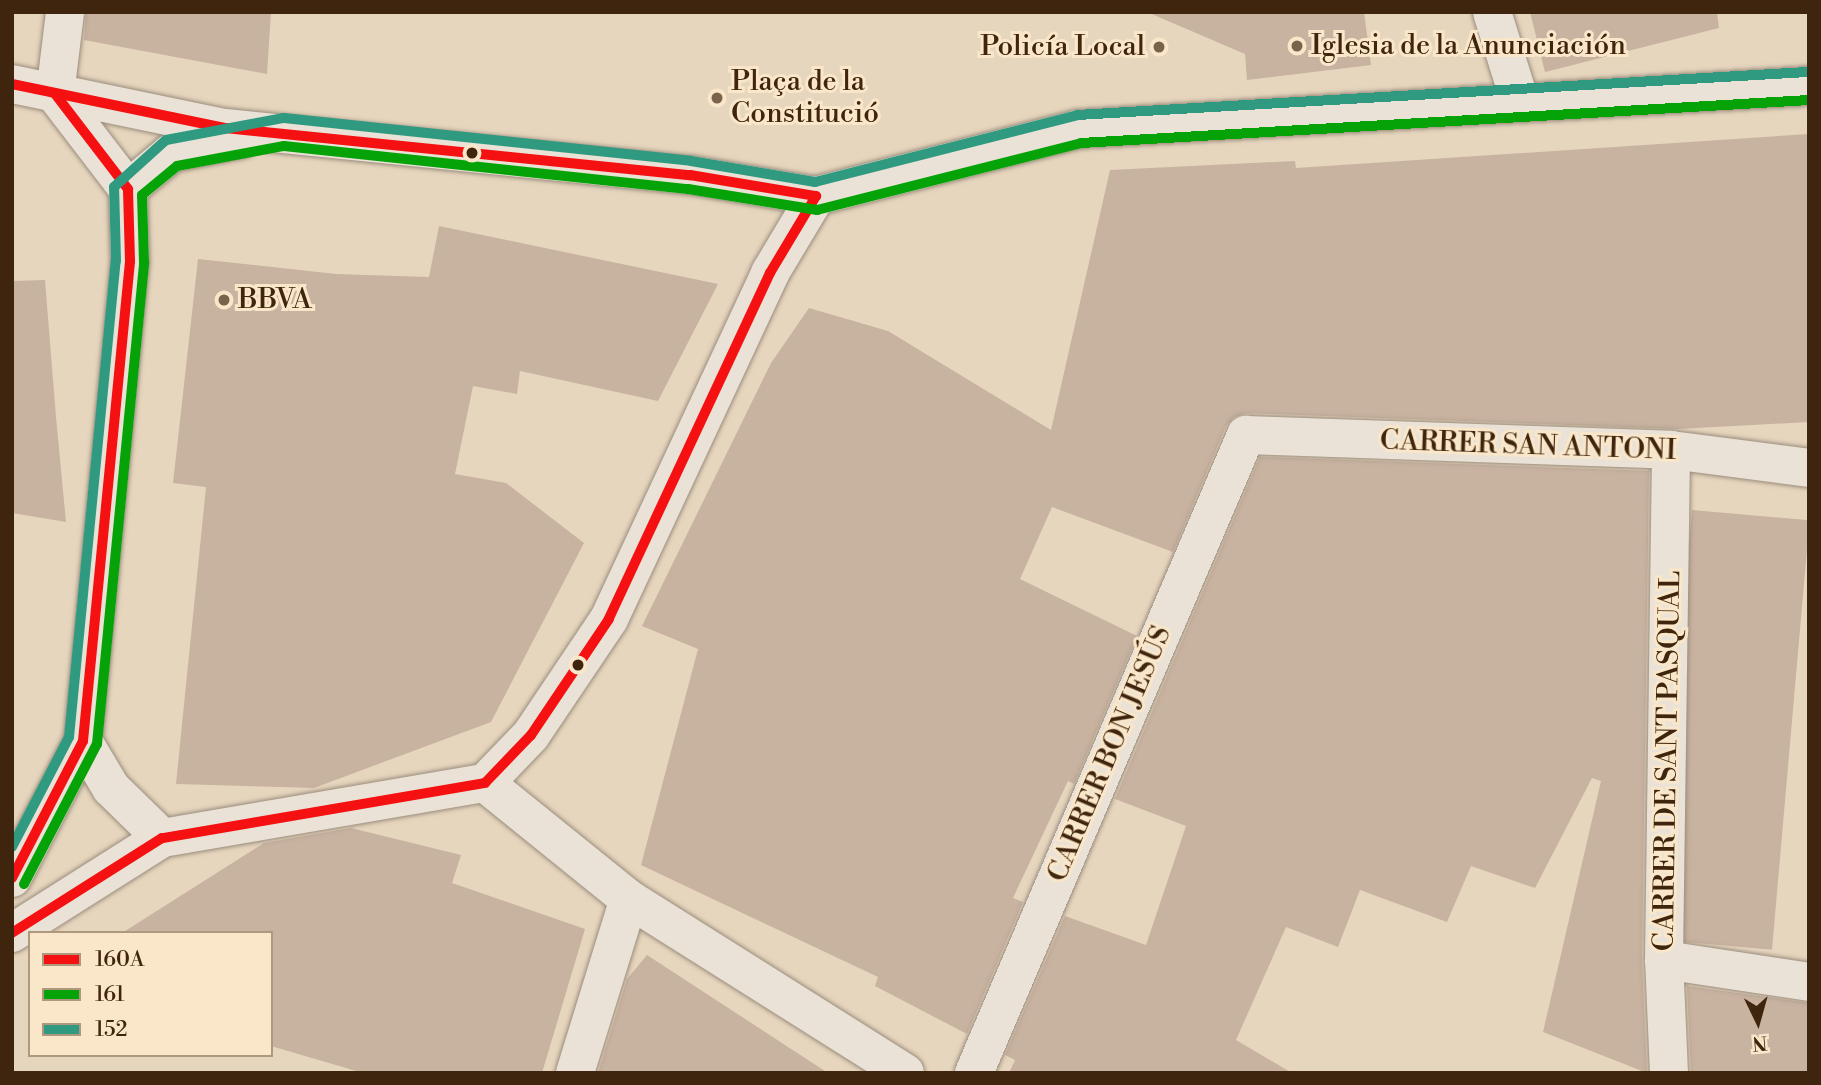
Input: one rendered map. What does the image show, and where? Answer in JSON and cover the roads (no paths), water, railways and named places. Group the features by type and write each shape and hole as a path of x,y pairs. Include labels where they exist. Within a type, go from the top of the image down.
{"street":[{"path":"12,878 83,741 127,298 128,188 55,93 65,12"},
{"path":"1492,12 1520,102"},
{"path":"12,84 225,128 690,175 816,196 1079,129 1809,86"},
{"path":"128,188 172,153 283,132"},
{"path":"12,933 162,838 485,783 531,735 609,619 770,273 816,196"},
{"name":"CARRER SAN ANTONI","path":"1246,435 1671,450 1809,468"},
{"name":"CARRER BON JESÚS","path":"974,1073 1246,435"},
{"name":"CARRER DE SANT PASQUAL","path":"1669,1073 1664,960 1671,450"},
{"path":"83,741 111,788 162,838"},
{"path":"485,783 629,899 905,1073"},
{"path":"575,1073 629,899"},
{"path":"1664,960 1809,982"}],"place":[{"name":"Iglesia de la Anunciación","path":"1297,46"},
{"name":"Policía Local","path":"1159,47"},
{"name":"Plaça de la Constitució","path":"717,98"},
{"name":"BBVA","path":"224,300"}]}
